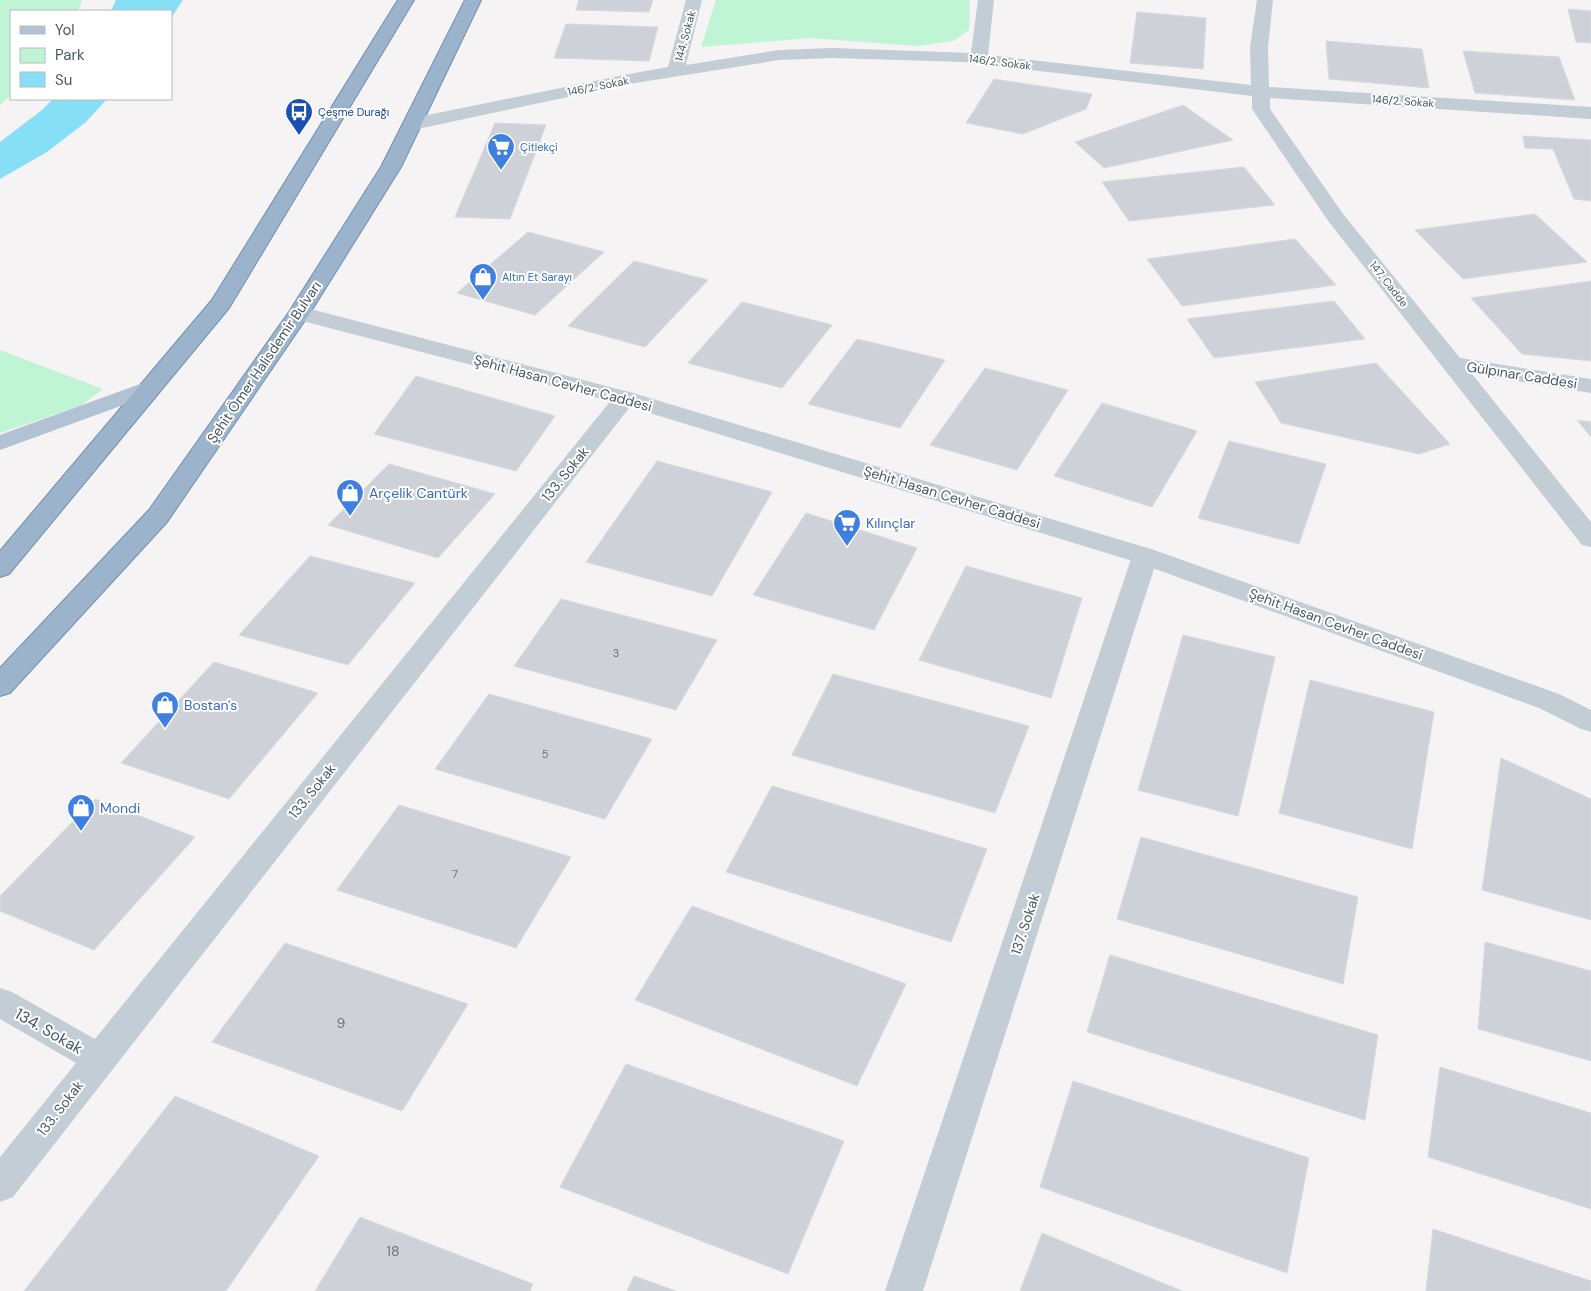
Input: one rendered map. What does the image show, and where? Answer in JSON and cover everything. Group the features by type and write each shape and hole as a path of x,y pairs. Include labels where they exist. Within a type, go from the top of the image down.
{"highway":[{"path":"0,568 221,303 406,0"},
{"name":"Şehit Ömer Halisdemir Bulvarı","path":"0,686 158,516 299,313 392,167 473,0"}],"main road":[{"path":"0,443 151,387"}],"street":[{"name":"144. Sokak","path":"675,73 694,0"},
{"path":"979,59 986,0"},
{"name":"147. Cadde","path":"1265,0 1259,47 1261,109 1336,218 1591,539"},
{"name":"146/2. Sokak","path":"413,124 629,79 779,55 833,53 979,59 1260,92 1591,113"},
{"name":"Şehit Hasan Cevher Caddesi","path":"299,313 626,398 1145,556 1549,700 1591,722"},
{"name":"Gülpınar Caddesi","path":"1452,364 1591,386"},
{"name":"133. Sokak","path":"0,1185 626,398"},
{"name":"137. Sokak","path":"904,1291 1145,556"},
{"name":"134. Sokak","path":"0,1002 99,1059"}],"green space":[{"path":"0,0 82,0 78,10 10,10 10,96 0,105"},
{"path":"716,0 970,0 969,30 953,41 917,46 811,38 701,47"},
{"path":"0,350 103,389 80,406 0,433"}],"water":[{"path":"116,0 183,0 172,16 172,10 111,10"},
{"path":"52,100 106,100 86,122 47,152 0,179 0,142"}],"building":[{"path":"579,0 653,0 649,12 576,10"},
{"path":"1568,9 1591,11 1591,43 1576,42"},
{"path":"1137,12 1206,18 1203,69 1130,63"},
{"path":"566,24 658,27 649,61 554,58"},
{"path":"1326,41 1422,49 1429,88 1329,79"},
{"path":"1463,51 1559,57 1575,100 1475,93"},
{"path":"994,79 1092,94 1086,109 1023,134 966,123"},
{"path":"1183,105 1233,140 1104,168 1075,142"},
{"name":"Çitlekçi","path":"495,123 546,125 510,219 455,217"},
{"path":"1523,136 1591,140 1591,201 1574,199 1553,149 1525,148"},
{"path":"1244,167 1275,205 1129,221 1102,182"},
{"path":"1535,214 1587,262 1463,279 1415,230"},
{"path":"528,232 604,252 535,315 457,293"},
{"path":"1295,239 1336,285 1182,306 1147,259"},
{"path":"634,261 708,280 645,347 568,326"},
{"path":"1591,281 1591,361 1522,354 1471,298"},
{"path":"1334,301 1365,339 1214,358 1187,319"},
{"path":"742,302 832,325 782,388 688,363"},
{"path":"857,339 945,360 900,428 808,404"},
{"path":"1376,363 1450,444 1419,454 1281,423 1255,382"},
{"path":"985,368 1068,390 1017,470 930,445"},
{"path":"416,376 555,416 516,471 374,434"},
{"path":"1102,403 1197,431 1152,507 1054,476"},
{"path":"1577,420 1591,422 1591,437"},
{"path":"1229,441 1326,464 1299,544 1198,518"},
{"path":"657,461 772,492 712,596 586,562"},
{"path":"389,464 495,494 438,558 328,525"},
{"path":"806,513 917,548 874,630 753,595"},
{"path":"310,556 415,583 348,665 239,635"},
{"path":"966,566 1082,598 1051,698 919,660"},
{"path":"561,599 717,640 676,710 514,666"},
{"path":"1183,635 1275,657 1238,816 1138,790"},
{"path":"214,662 318,693 229,799 121,763"},
{"path":"833,674 1029,726 995,813 792,755"},
{"path":"1310,680 1434,712 1412,849 1279,813"},
{"path":"489,694 652,739 605,819 435,769"},
{"path":"1501,758 1591,799 1591,920 1482,890"},
{"path":"772,786 987,849 951,942 726,872"},
{"path":"95,799 195,837 94,950 0,911 0,896"},
{"path":"399,805 571,857 516,948 337,890"},
{"path":"1141,837 1358,897 1343,984 1117,919"},
{"path":"692,906 906,984 857,1086 635,1000"},
{"path":"1485,942 1591,971 1591,1061 1478,1029"},
{"path":"285,943 468,1004 402,1111 212,1042"},
{"path":"1110,955 1378,1035 1365,1120 1087,1032"},
{"path":"626,1064 844,1141 788,1274 560,1187"},
{"path":"1440,1067 1591,1113 1591,1209 1428,1157"},
{"path":"1073,1081 1309,1158 1287,1273 1040,1187"},
{"path":"175,1096 319,1156 226,1291 24,1291"},
{"path":"360,1217 533,1284 530,1291 315,1291"},
{"path":"1433,1229 1591,1281 1591,1291 1426,1291"},
{"path":"1042,1233 1182,1291 1020,1291"},
{"path":"634,1276 676,1291 627,1291"}],"place":[{"name":"Çeşme Durağı","path":"299,136"},
{"name":"Çitlekçi","path":"501,171"},
{"name":"Altın Et Sarayı","path":"483,301"},
{"name":"Arçelik Cantürk","path":"350,517"},
{"name":"Kılınçlar","path":"847,547"},
{"name":"Bostan's","path":"165,729"},
{"name":"Mondi","path":"81,832"}]}
